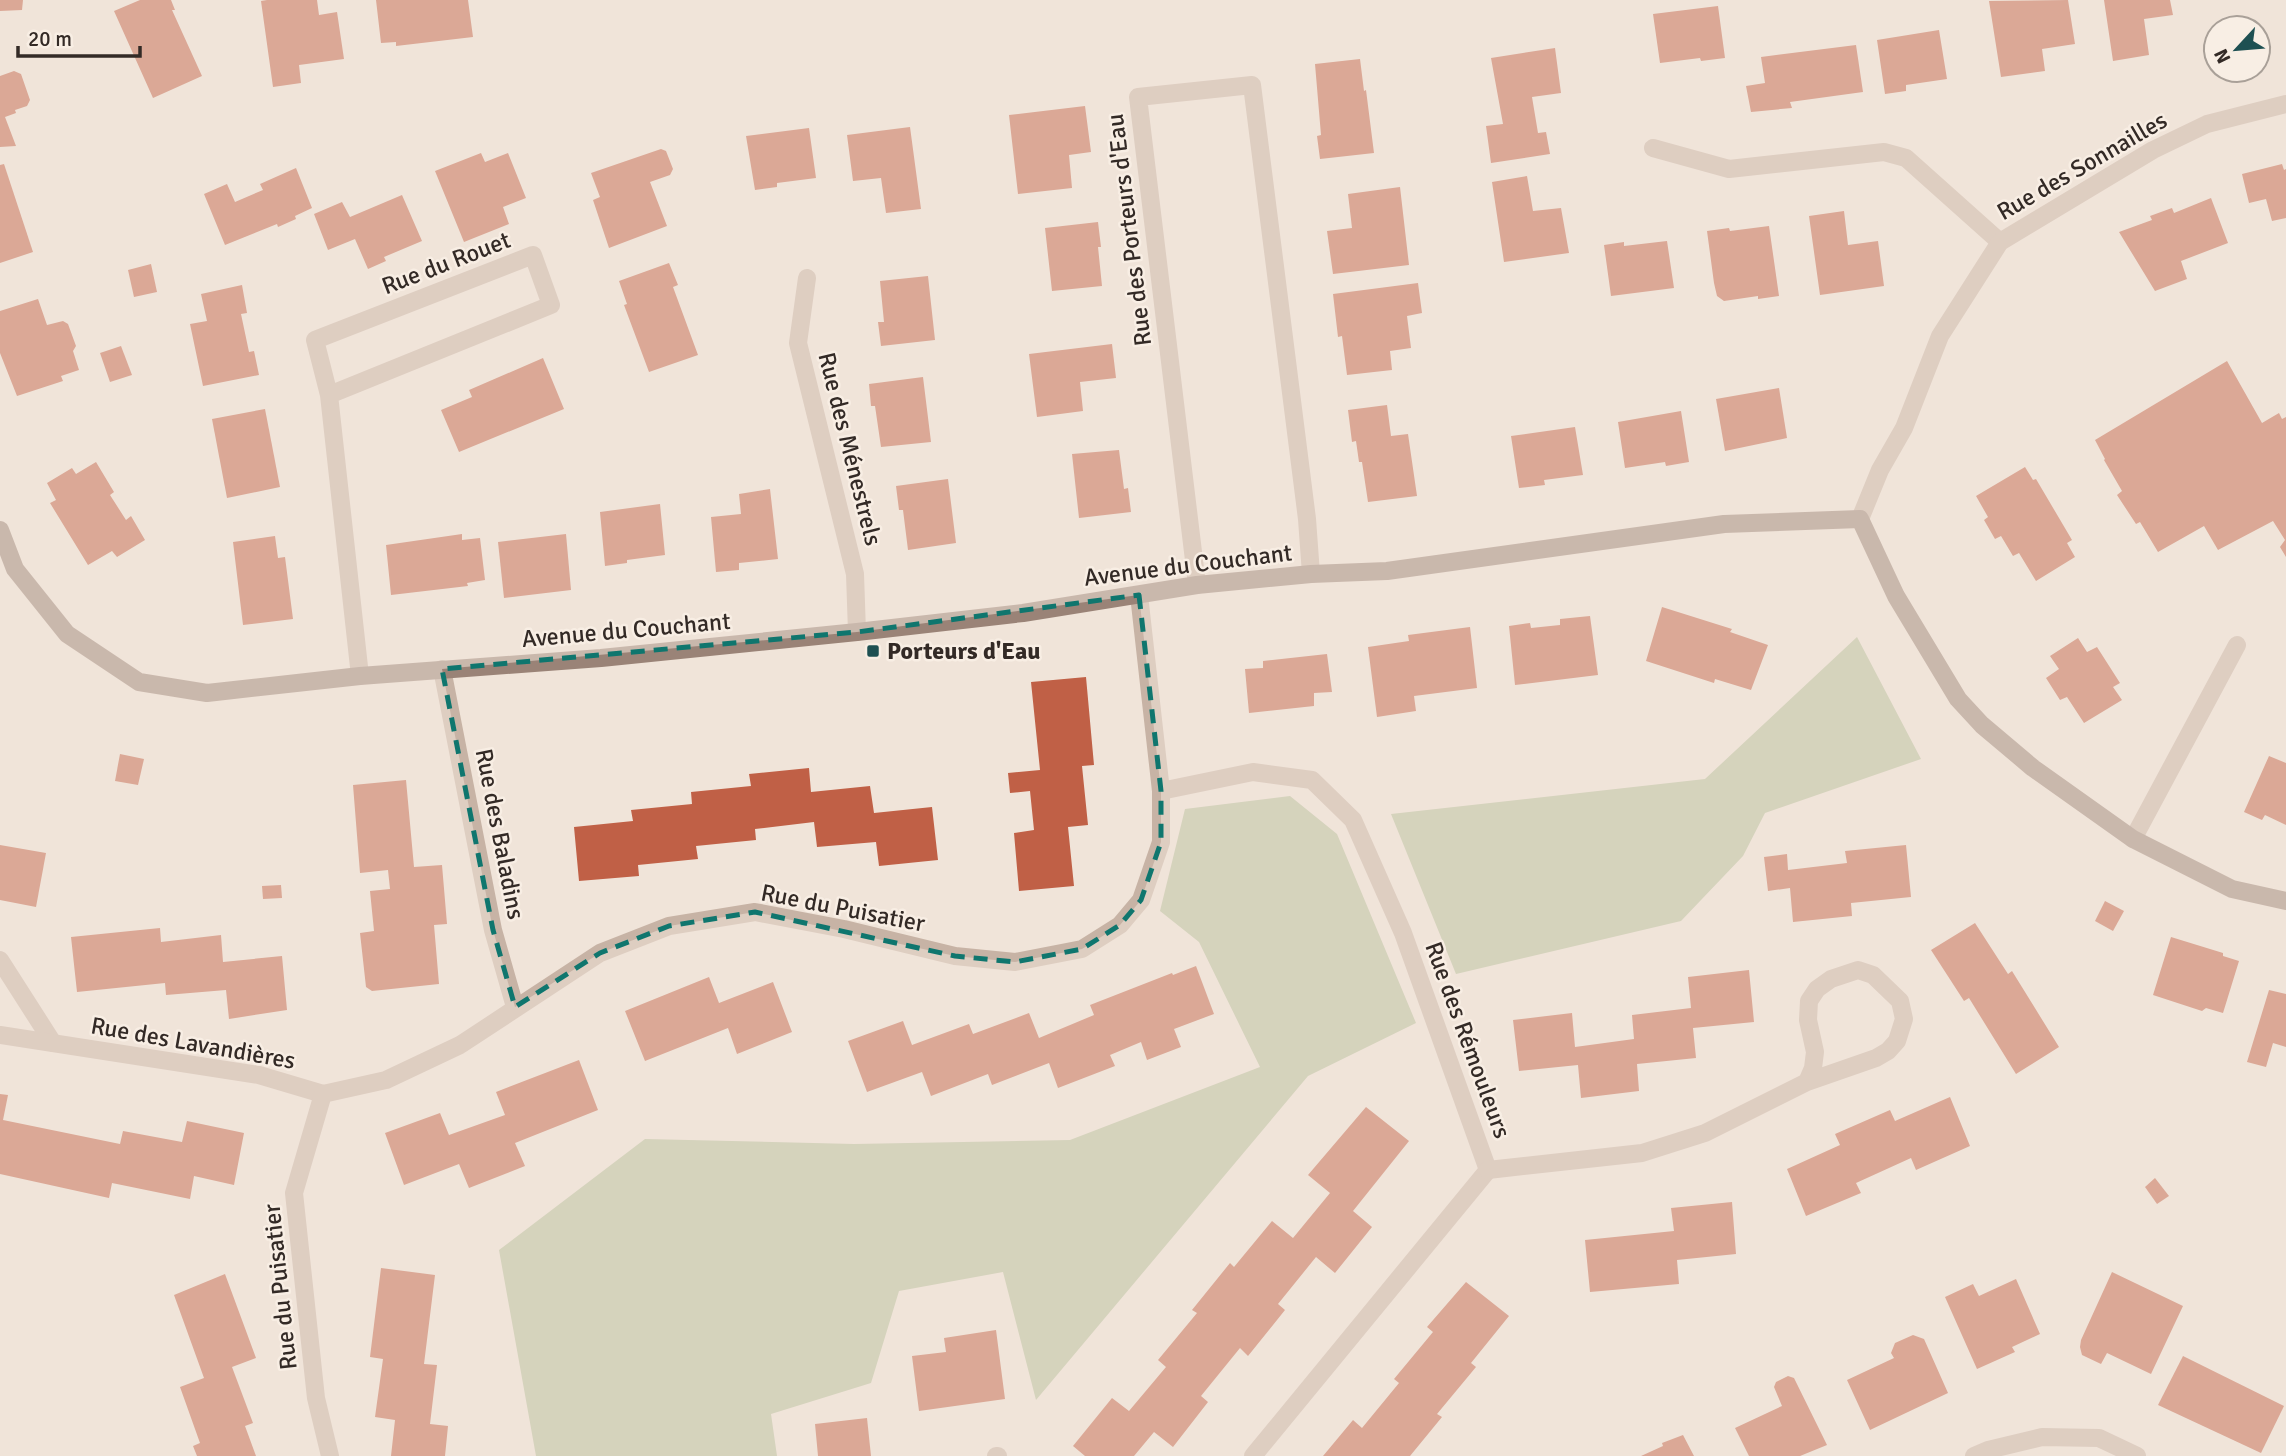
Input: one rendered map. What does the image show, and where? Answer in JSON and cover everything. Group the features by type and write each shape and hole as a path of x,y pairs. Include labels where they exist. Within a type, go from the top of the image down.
{"street":[{"name":"Rue des Porteurs d'Eau","path":"1197,585 1138,97 1252,85 1307,519 1311,574"},
{"name":"Rue des Sonnailles","path":"1860,519 1880,470 1903,428 1940,336 2000,242 2153,149 2207,124 2286,104"},
{"path":"1653,148 1729,169 1884,152 1906,158 2000,242"},
{"name":"Rue du Rouet","path":"329,395 551,306 533,256 315,340 329,395 360,676"},
{"name":"Rue des Ménestrels","path":"807,278 798,343 855,574 857,632"},
{"path":"1860,519 1896,596 1958,699 1982,725 2033,768 2133,839 2232,889 2286,901"},
{"name":"Avenue du Couchant","path":"0,530 15,569 67,634 139,682 208,694 360,676 601,658 857,632 1023,612 1197,585 1311,574 1387,571 1724,524 1860,519"},
{"name":"Rue du Puisatier","path":"330,1456 316,1398 294,1193 323,1094 386,1080 460,1045 600,953 669,926 755,912 844,929 956,956 1015,962 1082,950 1120,925 1141,900 1161,842 1161,791 1139,595"},
{"path":"2133,839 2237,645"},
{"name":"Rue des Baladins","path":"442,669 493,930 515,1007"},
{"name":"Rue des Rémouleurs","path":"1161,791 1253,772 1312,780 1353,820 1403,933 1488,1170 1253,1456"},
{"name":"Rue des Lavandières","path":"0,960 53,1043"},
{"path":"1488,1170 1643,1153 1705,1133 1807,1082 1875,1058 1888,1051 1897,1041 1904,1019 1900,1001 1873,975 1858,970 1831,979 1817,989 1809,1001 1808,1020 1815,1052 1813,1068 1807,1082"},
{"name":"Rue des Lavandières","path":"0,1035 259,1075 323,1094"},
{"path":"1974,1456 2042,1437 2099,1438 2137,1456"}],"highlighted area":[{"path":"1139,595 1161,791 1161,842 1141,900 1120,925 1082,949 1015,962 955,956 755,912 669,926 600,953 515,1007 493,930 442,669 857,632"}],"green space":[{"path":"1857,637 1921,759 1765,813 1743,856 1681,921 1456,974 1391,814 1705,779"},
{"path":"1290,796 1337,834 1416,1023 1308,1076 1036,1400 1003,1272 899,1291 871,1383 771,1414 777,1456 536,1456 499,1250 645,1139 854,1144 1070,1140 1260,1067 1199,942 1160,911 1185,809"}],"building":[{"path":"0,0 23,0 22,10 0,11"},
{"path":"140,0 171,0 175,10 172,10 202,76 153,98 114,11"},
{"path":"317,0 319,15 337,12 344,59 299,65 301,83 273,87 261,1"},
{"path":"376,0 468,0 473,37 396,46 396,42 381,43"},
{"path":"2068,0 2075,44 2042,49 2045,71 2001,77 1989,1"},
{"path":"2104,0 2170,0 2173,15 2144,19 2149,55 2113,61"},
{"path":"1718,6 1725,58 1660,63 1653,14"},
{"path":"1939,30 1947,79 1906,85 1906,91 1885,94 1877,40"},
{"path":"1856,45 1863,92 1790,102 1792,108 1751,112 1746,86 1765,83 1761,57"},
{"path":"1555,48 1561,93 1532,97 1538,133 1546,132 1550,154 1491,163 1486,126 1503,124 1491,58"},
{"path":"1360,59 1374,153 1320,159 1317,136 1321,135 1315,64"},
{"path":"14,71 21,74 30,100 27,106 5,117 16,146 0,147 0,76"},
{"path":"1085,106 1091,152 1069,155 1072,188 1018,194 1009,115"},
{"path":"910,127 921,209 886,213 881,178 853,181 847,135"},
{"path":"809,128 816,178 777,183 777,187 755,190 746,136"},
{"path":"661,149 666,151 673,169 670,175 650,182 667,226 609,248 593,200 600,197 591,173"},
{"path":"481,153 485,162 508,153 526,198 503,207 509,224 464,242 435,171"},
{"path":"4,164 33,252 0,263 0,165"},
{"path":"2282,164 2284,170 2286,169 2286,218 2272,221 2266,199 2249,203 2242,174"},
{"path":"296,168 312,208 278,227 277,224 225,245 204,194 227,184 235,202 263,190 260,184"},
{"path":"1527,176 1533,211 1561,208 1569,253 1504,262 1492,182"},
{"path":"1400,187 1409,265 1333,274 1327,231 1352,228 1348,194"},
{"path":"402,195 422,241 384,257 386,261 368,269 355,239 328,250 314,214 342,202 350,217"},
{"path":"2211,198 2228,243 2181,261 2187,279 2155,291 2119,232 2152,220 2150,216 2172,208 2174,213"},
{"path":"1844,211 1848,245 1878,241 1884,286 1820,295 1809,216"},
{"path":"1098,222 1102,286 1052,291 1045,228"},
{"path":"1769,226 1779,296 1724,301 1717,296 1707,231"},
{"path":"1667,241 1674,288 1611,296 1604,245 1624,242 1624,246"},
{"path":"669,263 678,285 673,287 698,355 649,372 624,305 627,304 619,281"},
{"path":"151,264 157,292 134,297 128,270"},
{"path":"928,276 935,340 881,346 878,322 884,322 880,281"},
{"path":"1418,283 1422,313 1407,316 1411,348 1390,351 1392,370 1347,375 1342,336 1338,337 1333,294"},
{"path":"242,285 247,313 241,314 249,352 254,351 259,375 203,386 190,324 207,321 201,294"},
{"path":"38,299 47,325 63,321 68,324 76,346 73,351 79,370 61,376 63,381 17,396 0,353 0,311"},
{"path":"1112,344 1116,378 1080,382 1083,411 1037,417 1029,354"},
{"path":"121,346 132,375 110,382 100,353"},
{"path":"543,358 564,409 459,452 441,410 472,397 469,390"},
{"path":"2227,361 2262,423 2279,413 2282,419 2286,417 2286,557 2280,547 2285,540 2273,521 2218,550 2204,526 2158,552 2140,522 2136,524 2117,495 2122,491 2095,440"},
{"path":"923,377 931,442 881,447 875,406 871,406 869,384"},
{"path":"1779,388 1787,438 1725,451 1716,399"},
{"path":"1387,405 1391,436 1408,434 1417,496 1368,502 1362,462 1359,462 1356,441 1352,442 1348,410"},
{"path":"265,409 280,487 227,498 212,419"},
{"path":"1681,411 1689,462 1666,466 1665,462 1625,468 1618,422"},
{"path":"1575,427 1583,475 1544,480 1545,485 1519,488 1511,436"},
{"path":"1119,450 1124,489 1128,488 1131,512 1079,518 1072,454"},
{"path":"96,462 114,492 110,495 126,520 131,516 145,540 117,557 112,551 88,565 50,503 56,500 47,483 72,468 76,474"},
{"path":"2025,467 2033,480 2036,479 2072,540 2067,543 2075,557 2036,581 2019,553 2013,556 2001,536 1995,539 1984,520 1988,517 1976,496"},
{"path":"948,479 956,543 908,550 903,510 899,510 896,486"},
{"path":"770,489 778,559 739,563 739,570 716,572 711,517 741,514 739,494"},
{"path":"660,504 665,555 605,566 600,512"},
{"path":"462,534 462,540 480,538 485,580 467,583 468,586 391,595 386,545"},
{"path":"566,534 571,590 504,598 498,542"},
{"path":"275,536 278,558 285,557 293,619 243,625 233,542"},
{"path":"1662,607 1732,629 1730,632 1768,645 1751,690 1715,679 1714,683 1646,661"},
{"path":"1590,616 1598,675 1515,685 1509,626 1530,623 1531,628 1560,625 1560,619"},
{"path":"1470,627 1477,688 1414,696 1416,711 1377,717 1368,647 1409,641 1408,635"},
{"path":"2078,638 2087,652 2097,647 2120,683 2113,687 2122,700 2084,723 2067,697 2060,700 2046,678 2059,669 2050,656"},
{"path":"1327,654 1332,692 1314,693 1314,706 1249,713 1245,669 1263,668 1263,661"},
{"path":"1086,677 1094,765 1082,766 1088,825 1068,827 1074,886 1019,891 1014,833 1034,830 1030,791 1010,793 1008,773 1040,770 1031,682"},
{"path":"120,754 144,759 138,785 115,781"},
{"path":"2269,756 2286,763 2286,825 2265,815 2262,820 2244,812"},
{"path":"809,768 811,792 870,786 874,813 932,807 938,860 879,866 876,842 817,847 814,822 755,829 756,840 696,846 698,859 638,865 639,876 579,881 574,827 633,821 631,810 692,804 691,792 751,786 749,774"},
{"path":"406,780 414,867 442,865 447,924 434,925 439,984 372,991 366,987 360,933 374,931 370,891 390,889 388,870 360,873 353,785"},
{"path":"0,845 46,853 36,907 0,900"},
{"path":"1906,845 1911,897 1851,903 1852,916 1793,922 1790,888 1768,891 1764,857 1787,854 1788,870 1847,863 1845,851"},
{"path":"281,885 282,898 263,899 262,886"},
{"path":"2105,901 2124,911 2113,931 2095,921"},
{"path":"1975,923 2008,974 2012,971 2059,1047 2016,1074 1969,998 1964,1001 1931,950"},
{"path":"160,928 161,942 221,935 223,962 282,956 287,1010 229,1019 226,990 166,995 165,983 77,992 71,937"},
{"path":"2171,937 2223,953 2223,956 2239,961 2223,1013 2206,1008 2202,1011 2153,995"},
{"path":"1196,966 1214,1014 1174,1029 1181,1047 1147,1060 1141,1042 1110,1055 1115,1066 1058,1088 1049,1063 992,1085 988,1074 931,1096 922,1072 867,1092 848,1041 903,1021 912,1045 969,1024 973,1034 1029,1013 1039,1038 1094,1015 1090,1005"},
{"path":"1749,970 1754,1022 1693,1028 1696,1058 1637,1064 1639,1091 1581,1098 1578,1065 1519,1071 1513,1020 1572,1013 1575,1047 1634,1039 1632,1015 1691,1008 1688,977"},
{"path":"709,977 719,1003 773,982 792,1032 737,1054 728,1028 645,1061 625,1011"},
{"path":"2269,990 2286,994 2286,1047 2273,1043 2266,1067 2247,1062"},
{"path":"579,1060 598,1110 515,1143 525,1166 469,1188 459,1164 404,1185 385,1133 440,1113 449,1135 505,1115 496,1092"},
{"path":"0,1094 8,1095 3,1120 120,1144 123,1131 182,1142 187,1121 244,1133 234,1185 194,1176 190,1199 112,1183 109,1198 0,1174"},
{"path":"1950,1097 1970,1146 1916,1170 1911,1158 1856,1183 1861,1193 1806,1216 1787,1169 1840,1145 1835,1134 1890,1110 1895,1121"},
{"path":"1366,1107 1409,1141 1353,1211 1372,1227 1335,1273 1316,1257 1278,1304 1285,1310 1248,1356 1240,1348 1201,1396 1208,1402 1173,1447 1154,1432 1134,1456 1085,1456 1073,1446 1112,1398 1129,1411 1166,1367 1158,1360 1197,1313 1192,1310 1230,1263 1234,1267 1272,1221 1293,1238 1330,1193 1308,1175"},
{"path":"2155,1178 2169,1196 2157,1204 2145,1187"},
{"path":"1732,1202 1736,1254 1677,1260 1679,1284 1590,1292 1585,1240 1674,1231 1671,1208"},
{"path":"381,1268 435,1275 424,1364 437,1365 430,1424 448,1426 445,1456 391,1456 395,1420 375,1417 383,1359 370,1357"},
{"path":"2112,1272 2183,1306 2151,1374 2107,1353 2101,1364 2082,1355 2081,1340"},
{"path":"225,1274 256,1358 232,1367 253,1423 245,1426 256,1456 197,1456 193,1446 200,1443 180,1387 204,1378 174,1295"},
{"path":"2016,1279 2040,1334 2012,1347 2015,1352 1977,1369 1945,1297 1973,1284 1979,1296"},
{"path":"1466,1282 1509,1316 1471,1363 1476,1367 1437,1414 1442,1417 1410,1456 1323,1456 1353,1420 1362,1428 1399,1383 1394,1379 1433,1332 1427,1327"},
{"path":"996,1330 1005,1399 919,1411 912,1356 946,1352 944,1338"},
{"path":"1913,1335 1924,1339 1948,1393 1870,1430 1847,1380 1894,1358 1891,1353 1895,1343"},
{"path":"2183,1356 2284,1406 2261,1453 2158,1405"},
{"path":"1788,1376 1794,1378 1827,1445 1800,1456 1749,1456 1735,1428 1782,1406 1774,1387 1776,1382"},
{"path":"867,1418 871,1456 818,1456 815,1424"},
{"path":"1683,1435 1694,1456 1641,1456 1663,1446 1662,1443"}],"place":[{"name":"Porteurs d'Eau","path":"873,651"}]}
